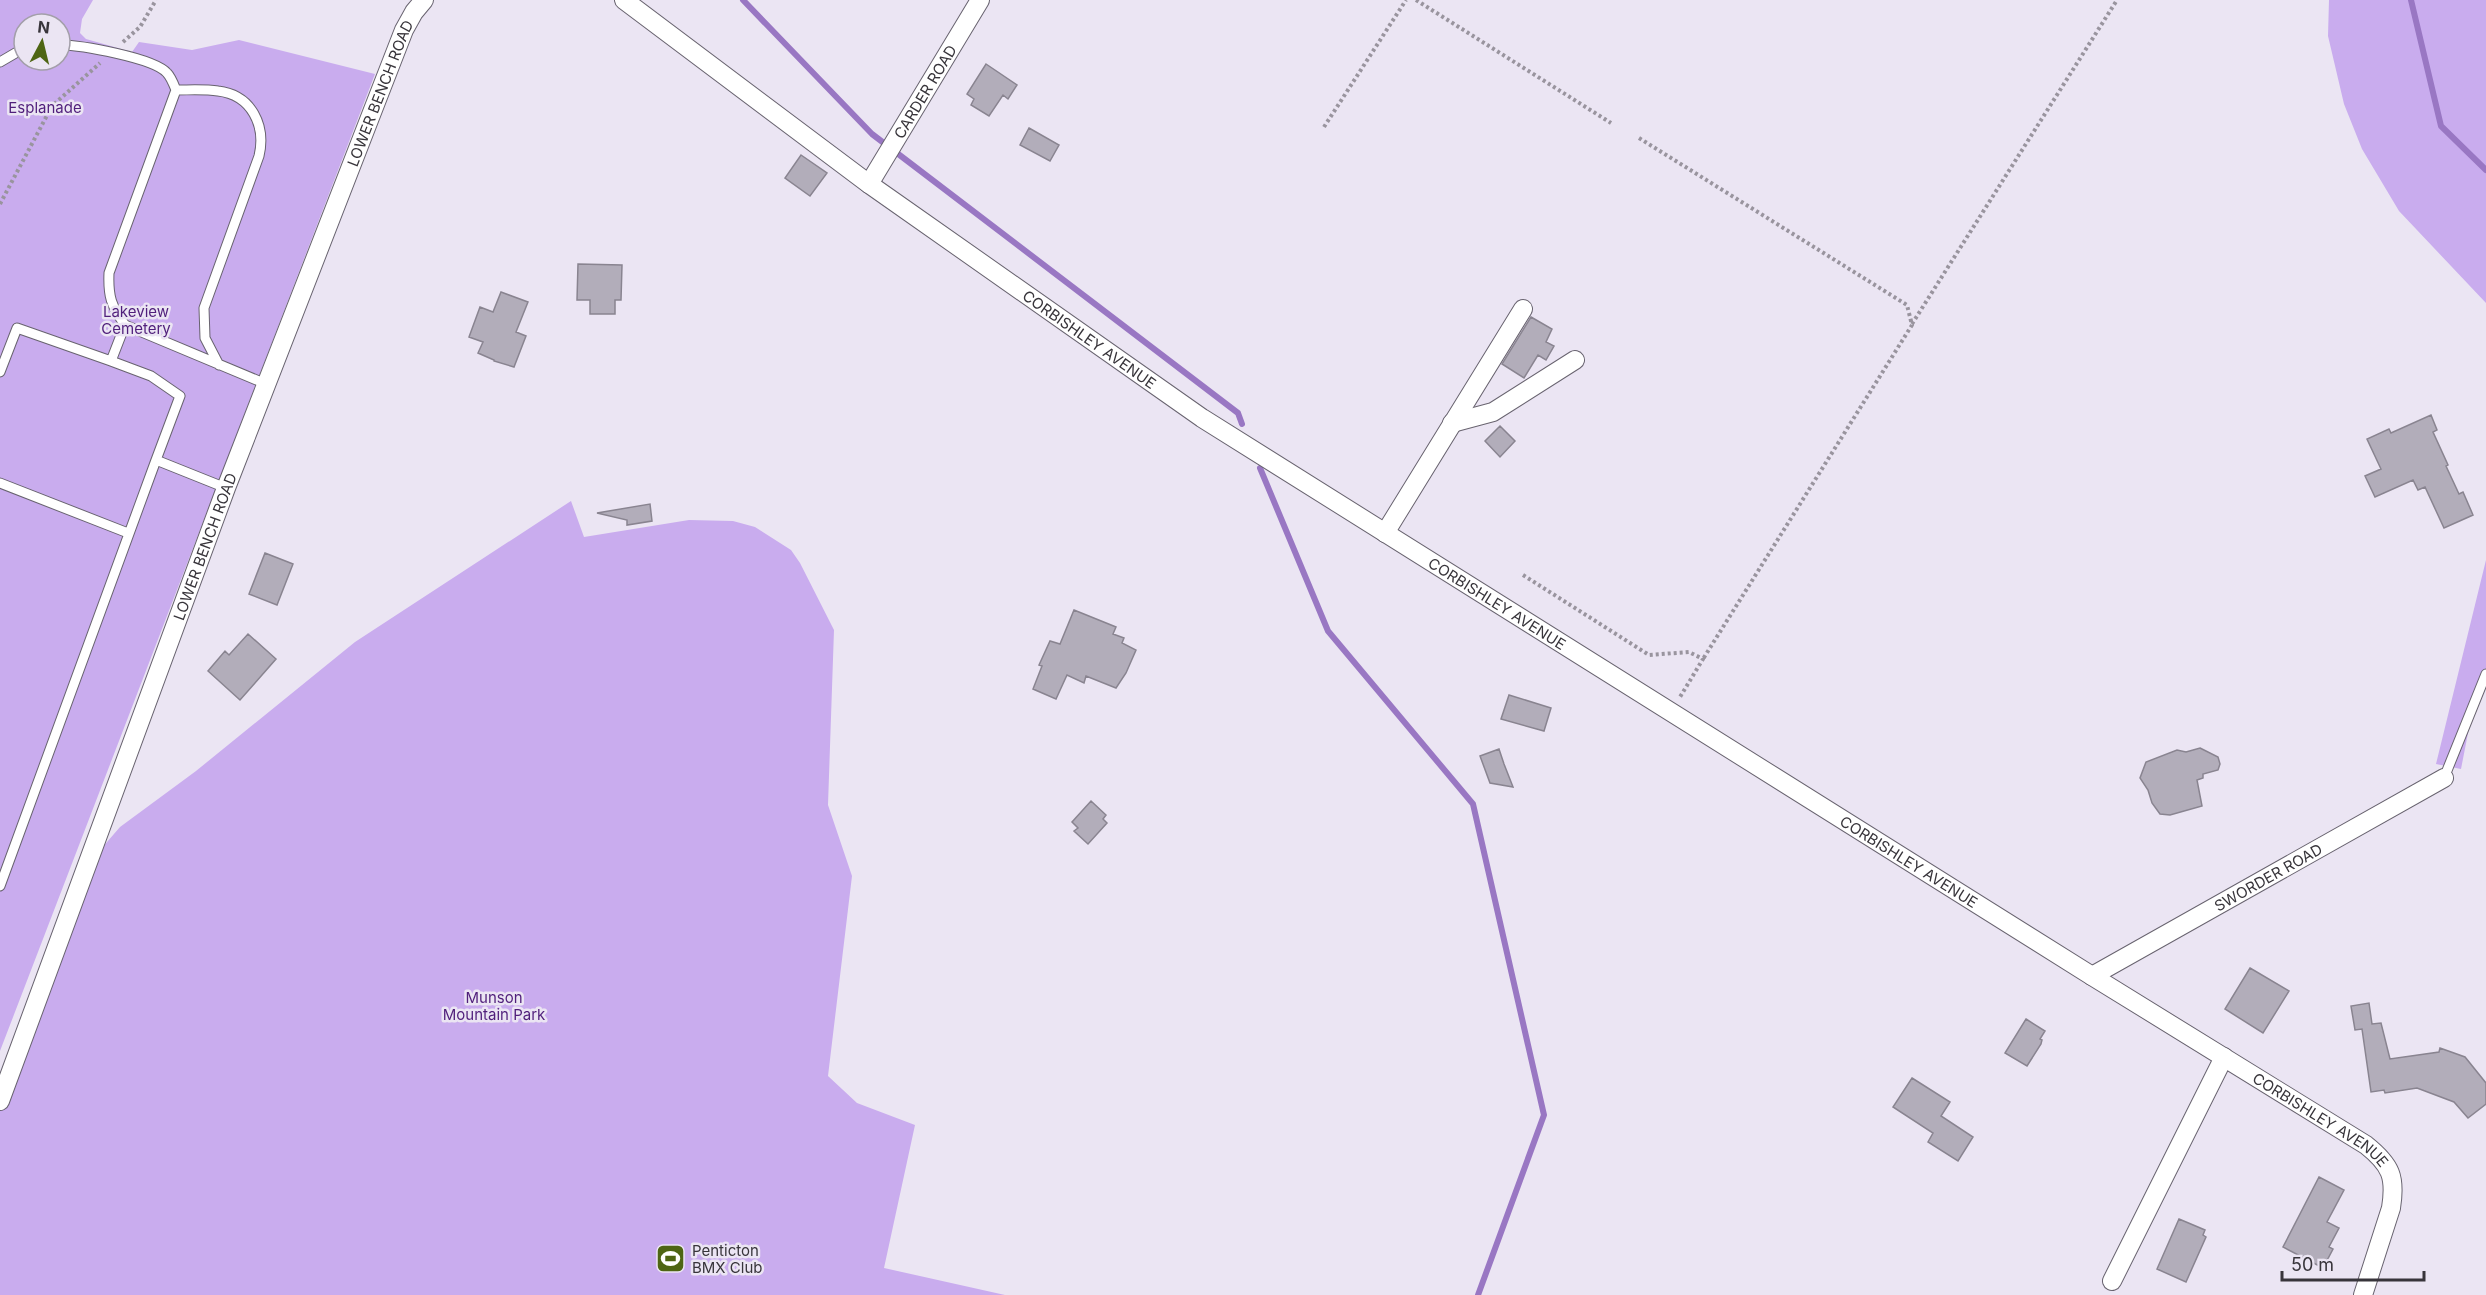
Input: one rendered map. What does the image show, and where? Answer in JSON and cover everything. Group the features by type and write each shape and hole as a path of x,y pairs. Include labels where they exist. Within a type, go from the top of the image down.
{"street":[{"name":"LOWER BENCH ROAD","path":"0,1101 266,384 404,30 424,0"},
{"name":"CORBISHLEY AVENUE","path":"624,0 869,184 1202,418 2092,976 2366,1144 2381,1157 2391,1172 2394,1182 2391,1208 2363,1295"},
{"name":"CARDER ROAD","path":"869,184 980,0"},
{"path":"1385,533 1523,309"},
{"path":"1452,423 1493,412 1575,360"},
{"name":"SWORDER ROAD","path":"2092,976 2444,778"},
{"path":"2112,1281 2224,1057"}],"lane":[{"path":"72,45 151,63 167,73 176,90 109,273 109,291 113,309 124,325 266,384"},
{"path":"176,90 218,90 234,95 260,122 262,134 259,156 204,308 205,338 219,365"},
{"path":"111,361 124,325"},
{"path":"0,372 17,328 152,376 180,396 4,862 0,885"},
{"path":"156,460 226,489"},
{"path":"0,483 128,533"},
{"path":"2444,778 2486,674"}],"path":[{"path":"0,204 52,106 140,27 156,0"},
{"path":"1324,126 1406,0"},
{"path":"1416,0 1611,123"},
{"path":"1671,712 2117,0"},
{"path":"1639,138 1907,305 1912,325"},
{"path":"1523,575 1650,655 1689,652 1703,659"}],"green space":[{"name":"Lakeview Cemetery","path":"0,0 93,0 82,19 80,33 86,39 132,52 139,42 192,50 239,40 375,74 0,1051"},
{"path":"2329,0 2486,0 2486,303 2399,211 2362,149 2344,104 2328,36"},
{"name":"Munson Mountain Park","path":"571,501 584,537 689,520 733,521 755,527 791,550 800,563 834,630 828,805 852,876 828,1076 857,1103 915,1125 884,1268 1005,1295 0,1295 0,1098 94,857 120,827 196,771 355,642"},
{"path":"2486,560 2486,685 2469,728 2461,769 2436,764"}],"building":[{"path":"986,64 1017,85 1008,99 1003,95 989,116 971,105 974,99 967,94"},
{"path":"1029,128 1059,145 1050,161 1020,145"},
{"path":"801,155 827,173 810,196 785,178"},
{"path":"578,264 622,265 621,300 615,300 615,314 590,314 590,300 577,300"},
{"path":"501,292 528,302 516,332 526,336 514,367 478,353 483,342 469,337 480,307 493,312"},
{"path":"1531,317 1552,329 1546,342 1554,346 1546,360 1538,355 1524,378 1502,364"},
{"path":"2431,415 2437,430 2433,432 2448,465 2446,466 2459,494 2463,492 2473,515 2444,528 2425,487 2418,490 2413,480 2375,497 2365,476 2381,469 2367,439 2389,429 2391,433"},
{"path":"1500,426 1515,441 1500,457 1485,441"},
{"path":"650,504 652,521 627,525 627,520 597,513"},
{"path":"265,553 293,564 277,605 249,594"},
{"path":"1074,610 1116,627 1113,634 1124,638 1122,643 1136,650 1126,673 1116,688 1086,676 1084,683 1067,675 1056,699 1033,689 1042,666 1039,665 1050,641 1060,644"},
{"path":"248,634 276,659 240,700 208,671 225,651 229,655"},
{"path":"1509,695 1551,708 1544,731 1501,719"},
{"path":"2200,748 2218,757 2220,764 2218,770 2203,774 2203,778 2197,780 2202,806 2170,815 2160,814 2140,778 2146,762 2177,750 2186,752"},
{"path":"1499,749 1513,787 1490,783 1480,756"},
{"path":"1091,801 1106,815 1103,819 1107,823 1088,844 1074,831 1078,828 1072,822"},
{"path":"2250,968 2289,991 2263,1033 2225,1009"},
{"path":"2369,1003 2372,1024 2381,1023 2390,1059 2439,1052 2440,1048 2465,1057 2486,1083 2486,1104 2468,1118 2454,1102 2417,1088 2385,1093 2384,1090 2371,1092 2362,1029 2355,1030 2351,1006"},
{"path":"2026,1019 2045,1031 2040,1039 2041,1044 2027,1066 2005,1053"},
{"path":"1912,1078 1950,1102 1941,1116 1973,1137 1958,1161 1928,1142 1933,1133 1893,1107"},
{"path":"2319,1177 2344,1190 2327,1222 2339,1228 2329,1247 2333,1249 2323,1268 2283,1247"},
{"path":"2179,1219 2205,1230 2203,1235 2206,1237 2186,1282 2157,1269"}],"waterway":[{"path":"743,0 872,134 1238,413 1242,424"},
{"path":"2411,0 2441,126 2486,170"},
{"path":"1260,468 1328,631 1473,804 1544,1115 1478,1295"}],"place":[{"name":"Penticton BMX Club","path":"671,1259"}],"park label":[{"name":"Esplanade","path":"45,107"}]}
